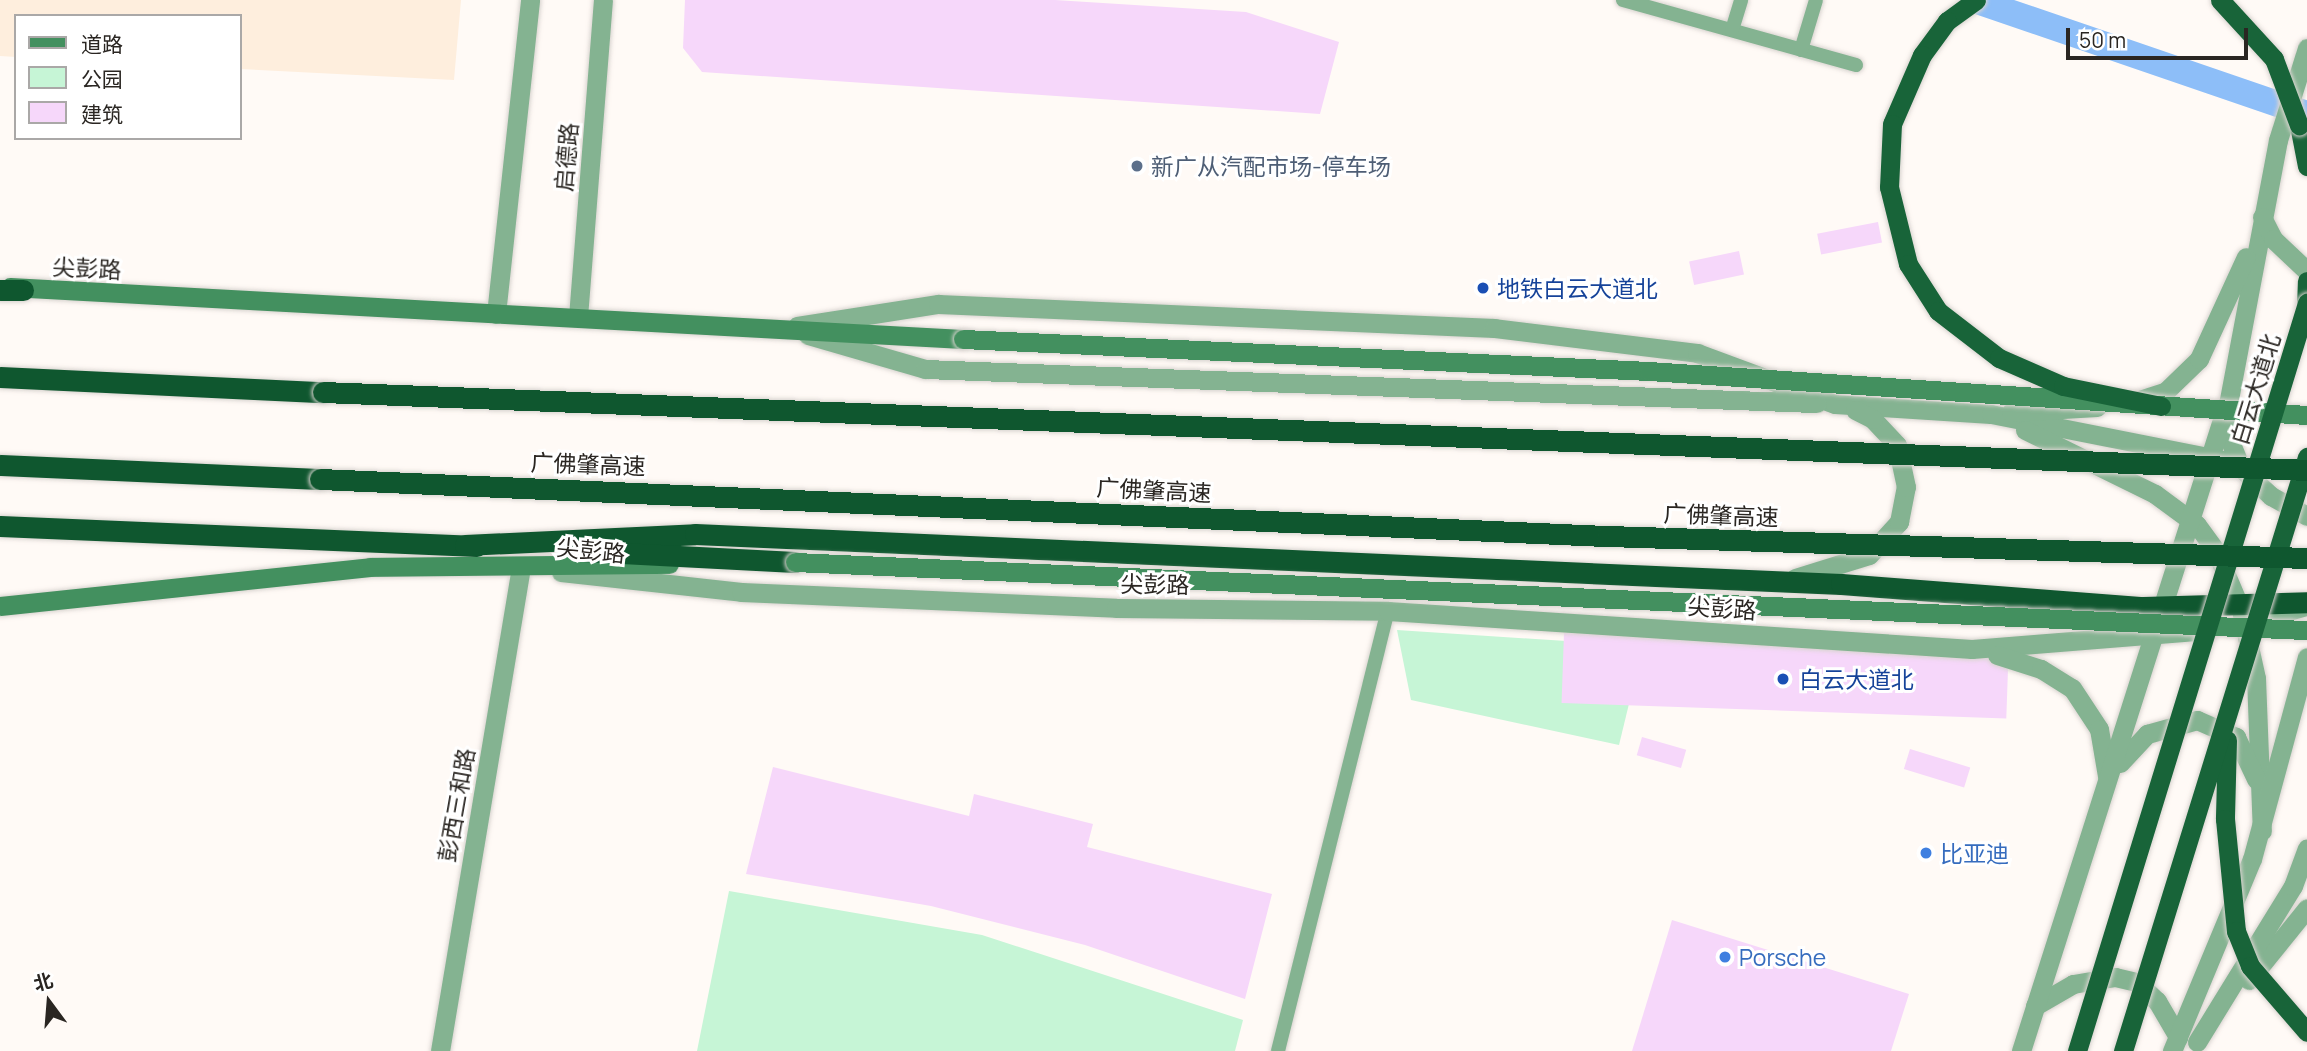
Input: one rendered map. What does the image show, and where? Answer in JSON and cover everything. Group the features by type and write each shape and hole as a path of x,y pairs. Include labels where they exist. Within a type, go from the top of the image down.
{"highway":[{"path":"1976,0 1947,21 1922,55 1892,124 1889,187 1908,264 1938,311 1999,358 2063,386 2161,407"},
{"path":"2220,0 2247,23 2283,74 2307,166"},
{"name":"白云大道北","path":"2077,1051 2306,305 2307,281"},
{"path":"0,290 23,290"},
{"path":"0,377 2307,470"},
{"path":"2123,1051 2307,457"},
{"name":"广佛肇高速","path":"0,465 1592,536 2307,558"},
{"path":"0,526 795,562"},
{"path":"465,545 695,534 1777,581 2143,607 2307,604"},
{"path":"2231,702 2225,819 2236,931 2250,967 2307,1032"}],"main road":[{"name":"尖彭路","path":"0,284 23,290 784,328"},
{"path":"784,328 1649,371 2304,415"},
{"path":"521,567 795,562 2307,630"},
{"name":"尖彭路","path":"0,606 330,570 521,567"}],"street":[{"path":"496,314 530,0"},
{"name":"启德路","path":"578,317 603,0"},
{"path":"2306,50 2278,139 2224,426 2239,464 2271,496 2307,516"},
{"path":"2262,217 2273,239 2307,271"},
{"path":"1991,414 2104,407 2166,391 2193,367 2213,334 2262,217"},
{"name":"尖彭路","path":"784,328 938,304 1494,328 1697,353 1835,404 1991,414 2212,456 2307,486"},
{"path":"784,328 925,369 1835,404 1873,419 1897,445 1906,487 1899,522 1869,555 1777,581"},
{"path":"2021,1051 2227,404"},
{"path":"1991,414 2155,494 2212,544 2235,590 2254,667 2262,831"},
{"name":"尖彭路","path":"521,567 741,592 1116,608 1388,611 1972,649 2162,636 2232,627 2307,604"},
{"name":"彭西三和路","path":"440,1051 521,567"},
{"path":"1972,649 2031,665 2072,688 2099,729 2107,785"},
{"path":"2184,1045 2262,831 2307,657"},
{"path":"2107,785 2147,734 2177,721 2209,722 2244,746 2257,782 2262,831"},
{"path":"2184,1045 2293,886 2307,848"},
{"path":"2184,1045 2307,908"},
{"path":"2035,1006 2073,984 2115,976 2137,982 2157,1001 2184,1045"}],"lane":[{"path":"1623,0 1662,5 1732,30 1856,65"},
{"path":"1732,30 1741,0"},
{"path":"1801,50 1816,0"},
{"path":"1278,1051 1388,611"}],"shaded area":[{"path":"0,0 461,0 454,80 242,69 242,14 14,14 14,57 0,56"}],"green space":[{"path":"1397,630 1643,646 1619,745 1411,700"},
{"path":"729,891 982,935 1243,1020 1235,1051 697,1051"}],"building":[{"path":"685,0 1055,0 1246,12 1339,42 1320,114 702,72 683,48"},
{"path":"1878,222 1882,243 1821,254 1817,234"},
{"path":"1739,251 1744,274 1694,285 1689,262"},
{"name":"白云大道北","path":"1564,633 2009,649 2006,718 1562,703"},
{"path":"1642,737 1686,750 1681,768 1637,755"},
{"path":"1910,749 1970,767 1964,788 1904,769"},
{"path":"773,767 969,816 974,794 1093,824 1087,847 1272,894 1245,999 1085,945 931,906 746,874"},
{"name":"Porsche","path":"1672,920 1909,994 1891,1051 1632,1051"}],"waterway":[{"path":"1974,0 2307,114"}],"place":[{"name":"新广从汽配市场-停车场","path":"1137,166"},
{"name":"地铁白云大道北","path":"1483,288"},
{"name":"白云大道北","path":"1783,679"},
{"name":"比亚迪","path":"1926,853"},
{"name":"Porsche","path":"1725,957"}]}
